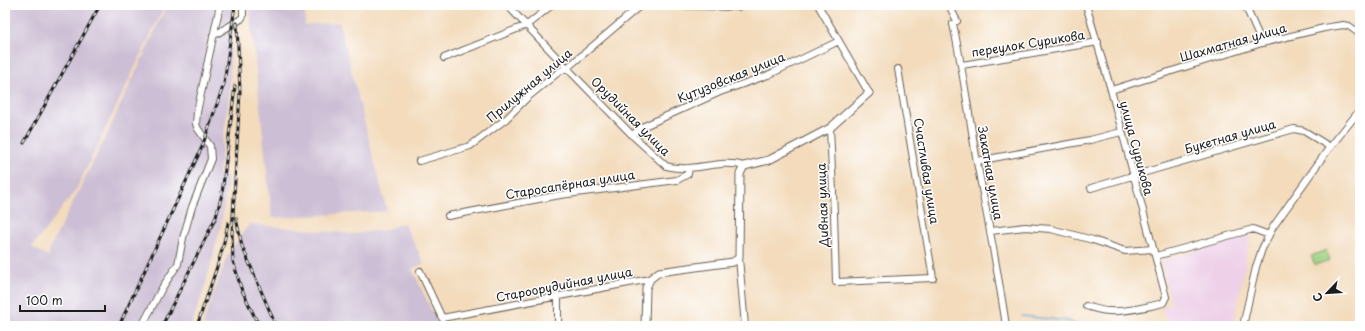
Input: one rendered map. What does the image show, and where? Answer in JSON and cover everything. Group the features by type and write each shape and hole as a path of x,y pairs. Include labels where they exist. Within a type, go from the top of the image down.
{"street":[{"path":"142,326 162,288 178,264 183,238 192,207 211,159 210,146 196,124 220,5"},
{"path":"213,36 241,19 243,16 243,5"},
{"name":"Орудийная улица","path":"507,5 632,135 666,166 672,168 689,168 736,163 744,166 769,160 830,128 869,93"},
{"path":"444,58 527,25 552,5"},
{"name":"Прилужная улица","path":"419,161 470,146 506,119 528,97 560,71 567,68 641,5"},
{"path":"672,5 742,5"},
{"path":"818,5 869,93"},
{"name":"Закатная улица","path":"949,5 955,23 977,161 991,231 1006,326"},
{"name":"улица Сурикова","path":"1086,5 1098,42 1166,297 1163,303 1122,310 1108,311 1086,306"},
{"path":"1245,5 1262,43"},
{"name":"Шахматная улица","path":"1111,90 1262,43 1338,26 1349,26 1360,34"},
{"name":"Кутузовская улица","path":"632,135 642,127 727,90 768,76 839,41"},
{"name":"переулок Сурикова","path":"962,65 1098,42"},
{"name":"Счастливая улица","path":"836,282 932,278 898,69"},
{"path":"1243,326 1256,267 1269,235 1285,209 1330,147 1360,110"},
{"name":"Дивная улица","path":"830,128 836,282"},
{"name":"Букетная улица","path":"1091,188 1294,129 1304,131 1330,147"},
{"path":"977,161 1090,140 1121,132"},
{"path":"744,166 740,174 739,258 744,326"},
{"name":"Старосапёрная улица","path":"448,216 560,195 677,180 688,174 689,168"},
{"path":"991,231 1025,227 1051,229 1087,238 1125,251 1153,248"},
{"path":"1156,256 1253,229 1269,235"},
{"name":"Староорудийная улица","path":"420,271 442,318 650,279 659,272 733,262 739,258"},
{"path":"645,326 646,288 650,279"},
{"path":"558,296 558,326"}],"shaded area":[{"path":"5,5 165,5 76,190 32,247 49,257 49,250 106,136 167,5 232,5 230,89 219,174 228,177 221,225 205,287 191,326 5,326"},
{"path":"249,5 305,5 305,25 339,22 387,211 272,218"},
{"path":"404,223 424,263 412,269 439,326 202,326 227,256 249,224 353,234 384,230"},
{"path":"1251,234 1233,326 1164,326 1167,325 1162,307 1172,304 1161,265 1162,261"}],"green space":[{"path":"1326,250 1330,260 1315,265 1311,256"}],"waterway":[{"path":"1022,316 1068,321 1079,326"}],"railway":[{"path":"24,143 100,5"},
{"path":"119,326 202,147 224,84 235,5"},
{"path":"237,23 240,92 232,233 233,261 241,288 259,326"},
{"path":"162,326 216,217 222,194 235,86"},
{"path":"236,218 242,246 276,326"},
{"path":"197,326 218,262 228,223"}]}
